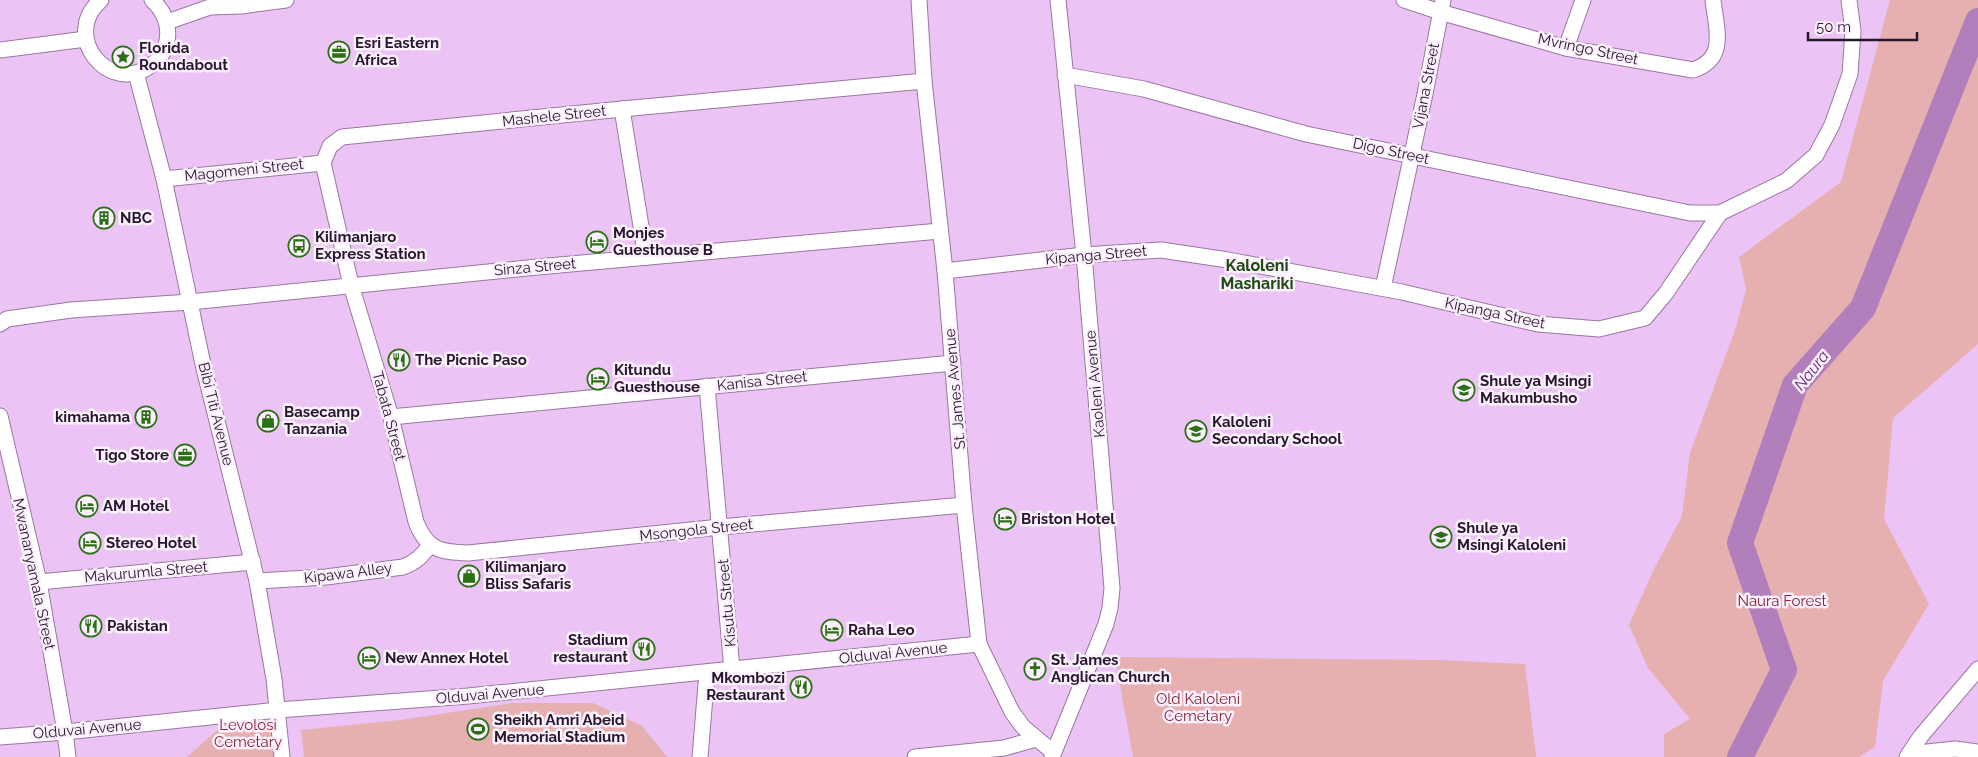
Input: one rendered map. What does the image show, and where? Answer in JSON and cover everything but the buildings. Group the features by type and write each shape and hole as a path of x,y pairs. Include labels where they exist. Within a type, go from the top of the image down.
{"street":[{"path":"102,0 88,16 85,27 86,39 90,52 98,63 110,70 123,73 136,73 146,69 162,54 168,33 167,22 160,7 152,0"},
{"path":"167,22 210,7 241,6 286,0"},
{"name":"St. James Avenue","path":"919,0 924,81 945,271 964,505 979,644 1012,712 1022,727 1052,755"},
{"name":"Kaoleni Avenue","path":"1052,755 1106,624 1112,588 1084,255 1058,0"},
{"name":"Mvringo Street","path":"1404,0 1441,6 1566,48 1693,70 1705,66 1715,51 1718,35 1713,0"},
{"path":"1566,48 1583,0"},
{"path":"1720,213 1786,181 1816,155 1832,125 1850,74 1853,31 1849,0"},
{"name":"Vijana Street","path":"1383,288 1412,156 1441,6"},
{"path":"0,50 86,39"},
{"name":"Bibi Titi Avenue","path":"136,73 164,179 210,395 253,562 278,710 282,757"},
{"name":"Digo Street","path":"1065,74 1144,89 1306,134 1690,213 1720,213"},
{"name":"Mashele Street","path":"323,163 330,146 342,138 622,109 924,81"},
{"path":"622,109 646,257"},
{"path":"323,163 351,286"},
{"name":"Magomeni Street","path":"164,179 243,169 323,163"},
{"name":"Kipanga Street","path":"945,271 1084,255 1161,250 1383,288 1538,324 1599,329 1646,318 1666,293 1720,213"},
{"name":"Sinza Street","path":"190,302 646,257 940,231"},
{"name":"Tabata Street","path":"351,286 391,417 416,522 421,534 430,545"},
{"path":"0,324 7,319 72,310 190,302"},
{"name":"Kanisa Street","path":"391,417 953,363"},
{"name":"Kisutu Street","path":"707,386 732,670"},
{"name":"Mwananyamala Street","path":"0,416 38,582 68,757"},
{"name":"Msongola Street","path":"430,545 445,552 468,553 720,527 964,505"},
{"name":"Kipawa Alley","path":"257,581 326,577 403,566 414,563 430,545"},
{"name":"Makurumla Street","path":"38,582 253,562"},
{"name":"Olduvai Avenue","path":"0,737 278,710 468,696 979,644"},
{"path":"1908,756 1921,736 1978,670"},
{"path":"700,757 707,672"},
{"path":"915,757 1004,748 1036,739"},
{"path":"1908,756 1955,749 1978,752"}],"green space":[{"name":"Naura Forest","path":"1890,0 1978,0 1978,344 1893,418 1884,519 1929,604 1883,681 1875,747 1859,757 1664,757 1664,734 1690,719 1648,668 1629,625 1654,569 1682,516 1690,453 1735,330 1746,290 1739,257 1841,182"},
{"name":"Old Kaloleni Cemetary","path":"1115,657 1438,660 1525,664 1536,757 1133,757"},
{"name":"Sheikh Amri Abeid Memorial Stadium","path":"513,703 593,703 642,726 667,757 304,757 301,730 400,720"},
{"name":"Levolosi Cemetary","path":"268,706 275,757 187,757 241,709"}],"waterway":[{"name":"Naura","path":"1740,757 1784,670 1740,543 1795,385 1863,308 1978,21"}],"place":[{"name":"Esri Eastern Africa","path":"339,52"},
{"name":"Florida Roundabout","path":"123,57"},
{"name":"NBC","path":"104,218"},
{"name":"Monjes Guesthouse B","path":"597,242"},
{"name":"Kilimanjaro Express Station","path":"299,246"},
{"name":"The Picnic Paso","path":"399,360"},
{"name":"Kitundu Guesthouse","path":"598,379"},
{"name":"Shule ya Msingi Makumbusho","path":"1464,390"},
{"name":"kimahama","path":"146,417"},
{"name":"Basecamp Tanzania","path":"268,421"},
{"name":"Kaloleni Secondary School","path":"1196,431"},
{"name":"Tigo Store","path":"185,455"},
{"name":"AM Hotel","path":"87,506"},
{"name":"Briston Hotel","path":"1005,519"},
{"name":"Shule ya Msingi Kaloleni","path":"1441,537"},
{"name":"Stereo Hotel","path":"90,543"},
{"name":"Kilimanjaro Bliss Safaris","path":"469,576"},
{"name":"Pakistan","path":"91,626"},
{"name":"Raha Leo","path":"832,630"},
{"name":"Stadium restaurant","path":"644,649"},
{"name":"New Annex Hotel","path":"369,658"},
{"name":"St. James Anglican Church","path":"1035,669"},
{"name":"Mkombozi Restaurant","path":"801,687"},
{"name":"Sheikh Amri Abeid Memorial Stadium","path":"478,729"}],"district":[{"name":"Kaloleni Mashariki","path":"1257,274"}]}
